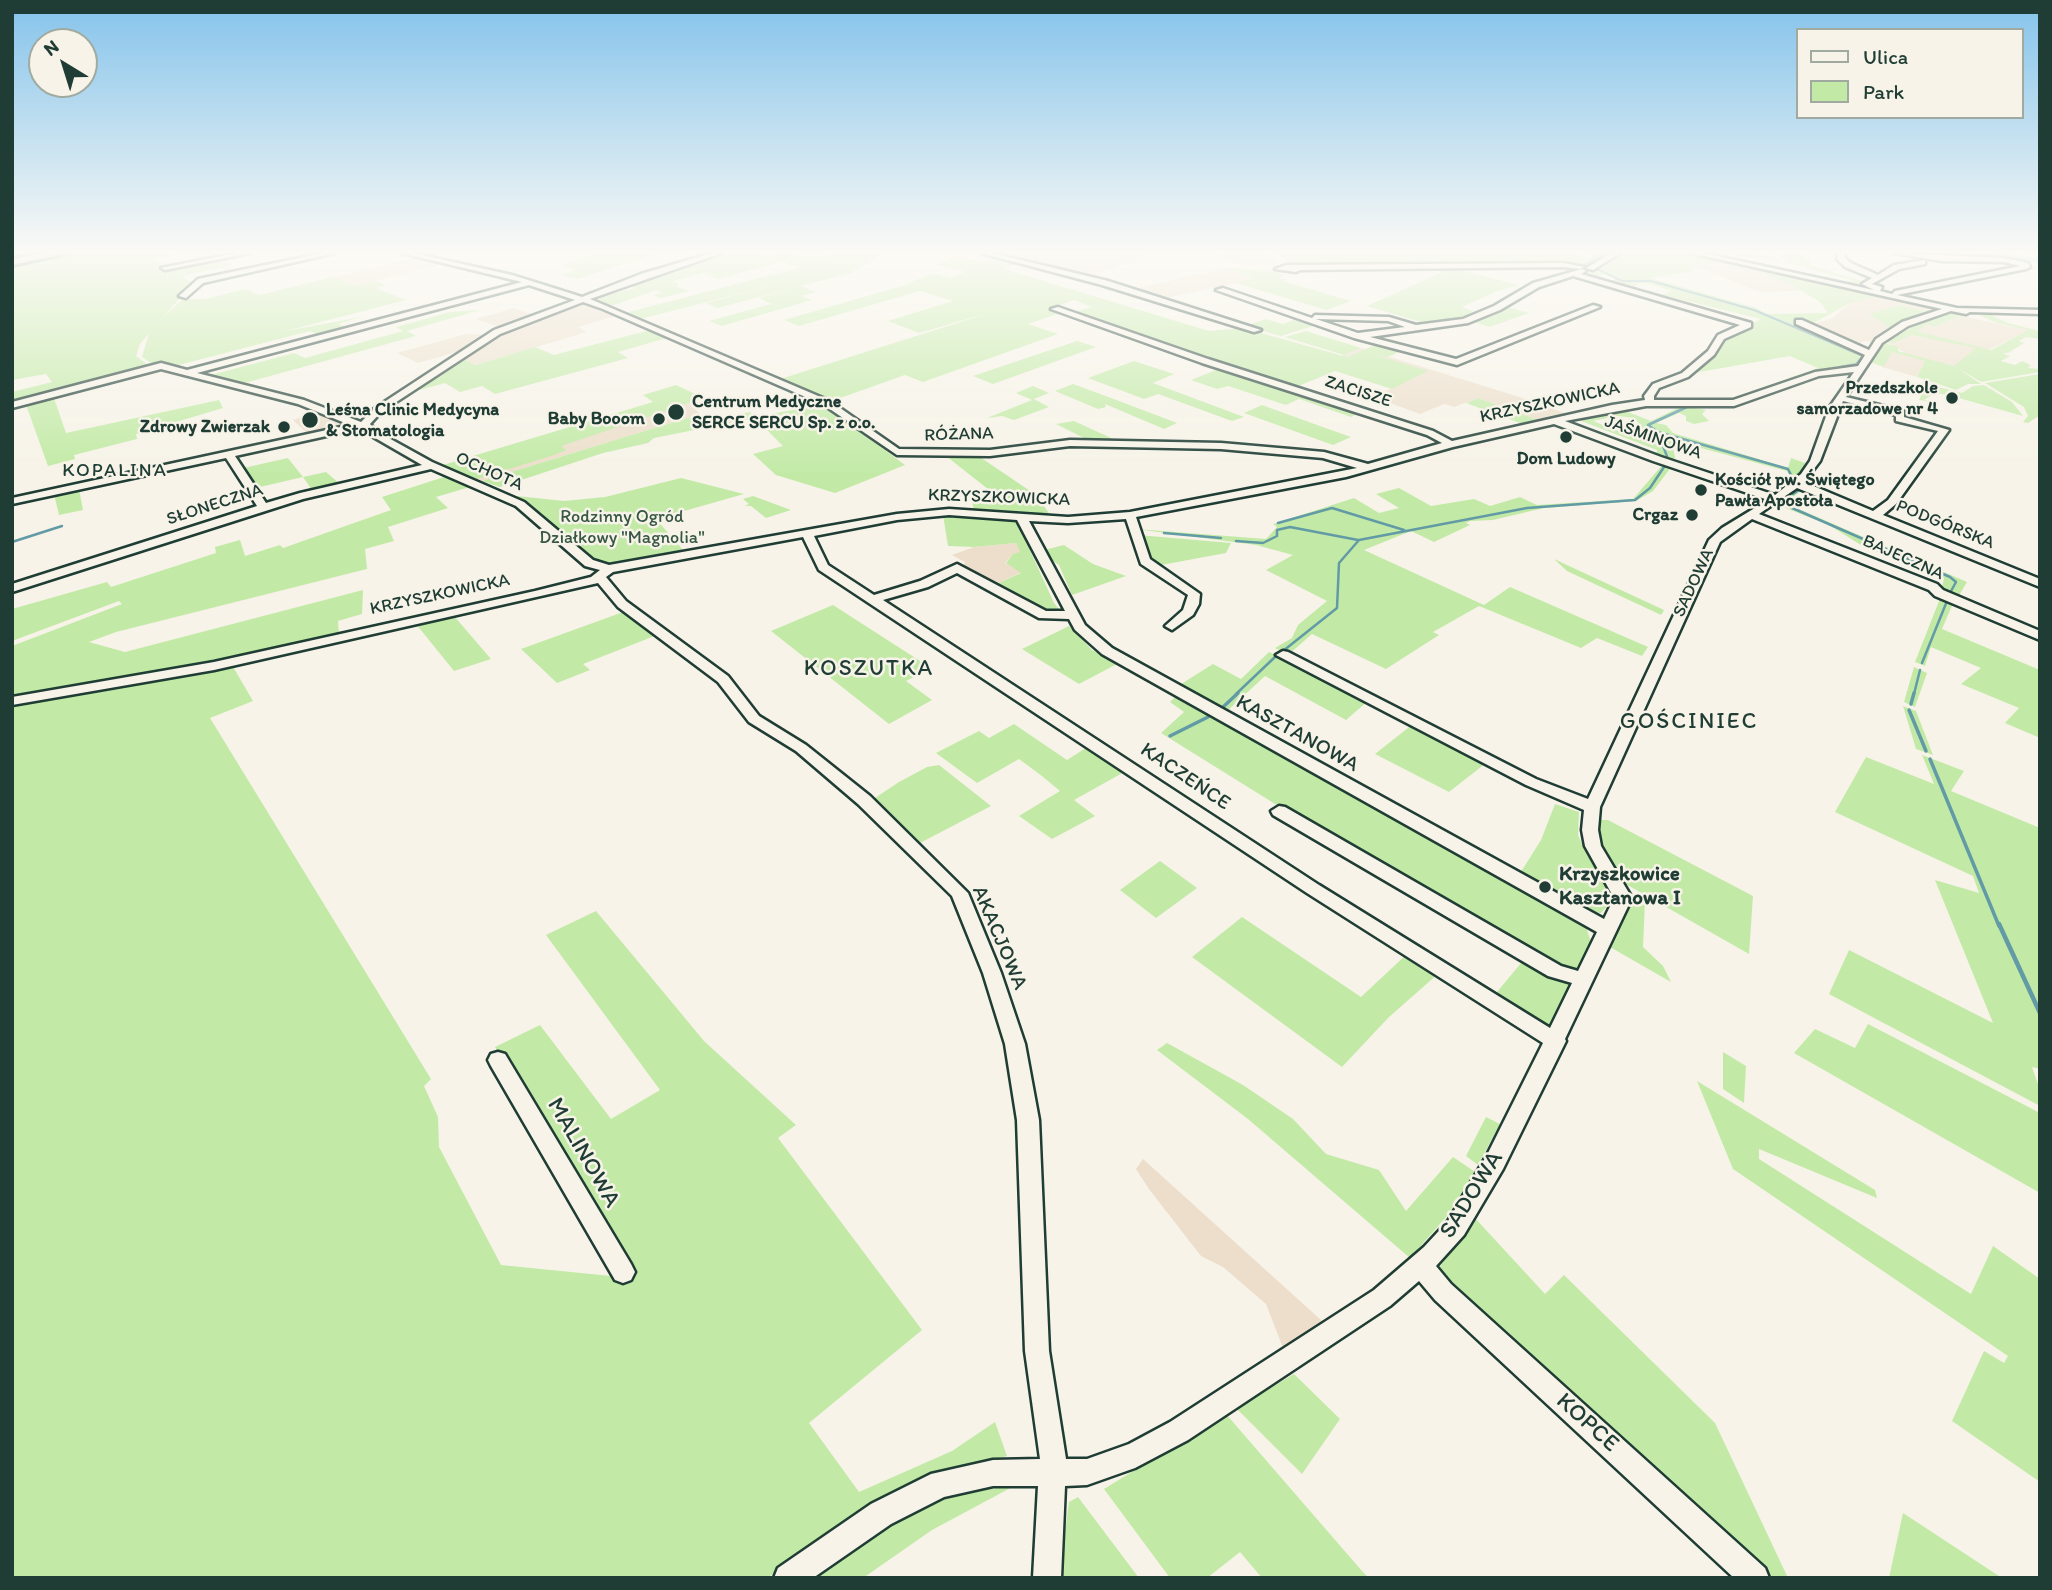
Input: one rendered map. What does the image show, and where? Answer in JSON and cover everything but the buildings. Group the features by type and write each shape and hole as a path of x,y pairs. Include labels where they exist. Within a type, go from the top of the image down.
{"street":[{"path":"189,372 360,327"},
{"path":"12,501 362,425 377,410 497,331 507,327"},
{"name":"RÓŻANA","path":"650,327 827,403 897,452 990,453 1070,443 1221,446 1324,455 1369,468"},
{"name":"ZACISZE","path":"1107,327 1430,433 1451,444"},
{"path":"1247,327 1256,330"},
{"path":"1331,327 1457,362 1545,327"},
{"path":"1357,336 1424,327"},
{"path":"1650,403 1649,396 1656,386 1685,375 1711,353 1721,337 1743,327"},
{"path":"1811,327 1870,354"},
{"name":"SADOWA","path":"788,1578 881,1514 929,1489 993,1473 1052,1475 1087,1472 1110,1466 1180,1431 1400,1285 1456,1228 1556,1041 1623,898 1622,890 1593,846 1590,830 1592,807 1705,557 1716,538 1798,484 1812,468 1831,414 1841,398 1870,354 1888,334 1902,327"},
{"name":"OCHOTA","path":"12,405 156,367 189,372 302,402 362,425 431,466 520,504 604,573"},
{"name":"KRZYSZKOWICKA","path":"12,701 214,666 535,595 604,573 807,534 923,514 1093,519 1130,515 1369,468 1451,444 1612,408 1650,403 1734,403 1818,374 1861,369"},
{"path":"1841,398 1901,413 1899,419 1944,430 1895,500 1875,515"},
{"name":"JAŚMINOWA","path":"1558,422 1644,455 1777,499"},
{"path":"229,454 262,507"},
{"name":"SŁONECZNA","path":"12,588 316,491 431,466"},
{"name":"PODGÓRSKA","path":"1798,484 2040,583"},
{"path":"1130,515 1145,561 1194,594 1193,604 1188,612 1171,626"},
{"name":"BAJECZNA","path":"1751,515 1882,566 2040,636"},
{"name":"KASZTANOWA","path":"1023,518 1073,615 1091,639 1127,664 1608,930"},
{"name":"KACZEŃCE","path":"807,534 823,567 1296,878 1556,1041"},
{"path":"874,599 924,584 957,568 1044,615 1073,615"},
{"name":"AKACJOWA","path":"604,573 622,604 723,679 754,719 801,748 864,800 959,893 992,973 1016,1044 1026,1109 1032,1177 1037,1351 1052,1454 1047,1578"},
{"path":"1283,656 1531,782 1592,807"},
{"path":"1279,811 1555,971 1584,980"},
{"name":"MALINOWA","path":"498,1060 623,1272"},
{"name":"KOPCE","path":"1421,1266 1443,1292 1755,1578"}],"shaded area":[{"path":"578,327 587,332 476,365 463,359 508,329"},
{"path":"1814,327 1892,329 1875,343 1864,341 1848,344"},
{"path":"1923,327 2015,327 2029,330 1955,366 1925,361 1917,377 1882,367 1891,352 1904,352 1886,342 1893,343"},
{"path":"466,334 484,335 463,350 418,363 397,353"},
{"path":"1361,348 1570,415 1544,422 1478,398 1454,407 1444,404 1420,414 1373,397 1413,378 1341,356"},
{"path":"690,403 700,414 482,481 460,473"},
{"path":"321,411 347,422 350,426 309,435 293,420"},
{"path":"1016,543 1021,553 1013,554 1005,563 1022,572 994,585 962,568 965,562 952,555 974,547"},
{"path":"1143,1159 1323,1321 1283,1348 1266,1304 1223,1267 1201,1256 1149,1189 1136,1169"}],"green space":[{"path":"12,327 301,327 286,331 306,327 351,329 323,337 310,331 171,367 156,366 142,357 149,333 140,344 136,356 152,368 12,404 12,392 52,382 46,374 12,380"},
{"path":"396,327 420,327 407,331 416,336 241,384 207,376 294,353 305,358 403,331"},
{"path":"904,327 939,327 919,333"},
{"path":"944,327 1038,327 1058,334 923,382 905,375 829,402 777,380"},
{"path":"1114,327 1196,327 1209,331 1243,328 1347,357 1382,342 1406,349 1388,357 1379,356 1428,371 1392,389 1335,371 1296,387"},
{"path":"1249,327 1309,327 1281,336"},
{"path":"1745,327 1806,327 1865,355 1858,365 1818,372 1737,400 1686,404 1726,400 1818,368 1790,356 1688,374 1721,346 1725,337"},
{"path":"1912,327 1923,327 1917,331 1991,350 2028,330 2016,327 2040,331 2040,339 2026,337 2019,341 2024,343 2008,353 2002,353 2010,356 2001,361 2015,365 2022,361 2031,365 2028,368 2040,369 2040,372 1981,382 1956,367 1981,384 1968,384 1956,390 1917,377 1925,361 1892,352 1884,367 1870,362 1884,343 1898,347 1898,351 1954,366 1976,348 1912,335 1893,343 1886,342"},
{"path":"650,330 670,337 618,352 628,358 495,394 482,386 460,392 445,383 409,393 463,359 476,365 535,347 554,355"},
{"path":"1306,331 1361,348 1344,355 1285,337"},
{"path":"1077,341 1096,347 993,384 973,376"},
{"path":"1134,361 1174,374 1153,383 1244,417 1232,421 1158,394 1144,399 1088,378"},
{"path":"1221,368 1361,412 1351,417 1299,399 1286,405 1228,386 1217,389 1191,380"},
{"path":"2040,374 2040,415 2028,423 2023,422 2028,416 2024,407 1985,383"},
{"path":"108,381 110,383 53,395"},
{"path":"1073,384 1177,423 1164,429 1105,404 1106,407 1098,409 1055,391"},
{"path":"1927,384 1962,393 1973,386 1984,385 2012,402 2023,416 1935,393 1924,400 1941,404 1919,400"},
{"path":"676,385 704,398 561,446 566,450 554,455 477,479 443,465 653,402 643,395"},
{"path":"1033,386 1049,393 1034,399 1049,407 1014,420 1002,416 987,418 1032,400 1016,393"},
{"path":"53,395 66,433 219,400 223,408 136,434 137,439 74,455 75,459 48,466 25,402"},
{"path":"1478,398 1544,422 1528,426 1466,403"},
{"path":"824,404 905,465 835,493 776,475 753,454 783,446 755,418 654,438 648,443 603,453 500,487 482,481 700,414 708,421 750,412 755,417"},
{"path":"1262,405 1351,437 1333,445 1244,413"},
{"path":"1682,406 1706,410 1702,414 1709,421 1694,424 1686,421 1686,416 1679,413 1656,423 1666,425 1673,433 1788,468 1791,458 1808,464 1792,480 1787,471 1671,440 1675,457 1673,463 1656,458 1657,450 1576,419 1620,409 1651,421","holes":["1617,416 1635,418 1641,427 1626,434 1593,421"]},
{"path":"1074,421 1120,442 1090,441 1056,424"},
{"path":"977,455 1036,495 1051,516 974,511 972,501 993,496 946,456"},
{"path":"288,458 303,477 247,490 239,469"},
{"path":"1664,463 1672,466 1653,491 1636,501 1544,508 1493,520 1470,521 1466,523 1470,525 1434,542 1411,531 1364,550 1484,605 1510,587 1648,647 1642,656 1597,638 1581,648 1479,606 1433,632 1439,635 1386,669 1312,634 1288,655 1275,648 1292,638 1298,625 1327,601 1266,570 1293,555 1256,545 1136,529 1266,539 1277,527 1273,524 1354,498 1379,513 1399,508 1376,494 1399,488 1431,506 1474,499 1490,506 1520,497 1537,505 1633,499"},
{"path":"326,472 340,484 312,490 303,477"},
{"path":"444,477 470,487 436,497 448,508 388,527 394,541 365,549 367,569 116,632 89,642 125,652 363,590 362,614 338,621 339,634 214,664 12,700 12,646 122,604 119,601 12,641 12,609 107,582 111,587 216,553 215,547 240,540 245,556 280,545 283,548 391,510 382,497"},
{"name":"Rodzinny Ogród Działkowy \"Magnolia\"","path":"681,478 744,494 656,519 683,550 622,562 599,563 517,496 564,501 605,497"},
{"path":"1800,487 1805,488 1785,503 1967,582 1957,599 1941,592 1944,578 1861,545 1829,525 1778,505"},
{"path":"79,489 83,510 59,515 54,494"},
{"path":"753,496 791,510 766,518 751,506 745,506 749,504 743,499"},
{"path":"943,515 981,516 1017,522 1054,603 1062,613 1045,611 994,585 1021,573 1006,563 1013,554 1020,552 1016,543 974,547 948,546"},
{"path":"1138,535 1231,543 1226,553 1156,566 1149,560"},
{"path":"1064,545 1093,564 1126,576 1072,595 1059,565 1046,556 1044,550"},
{"path":"1554,559 1664,610 1661,615 1567,571"},
{"path":"1941,596 1954,601 1942,629 2040,670 2040,738 2005,723 2019,708 1961,684 1981,668 1931,647 1925,666 1915,662"},
{"path":"833,605 931,668 906,681 932,700 889,724 771,631"},
{"path":"626,611 657,635 583,664 590,670 557,683 521,649"},
{"path":"454,616 491,659 454,671 416,624"},
{"path":"1069,626 1092,650 1117,664 1079,684 1022,649"},
{"path":"1269,652 1368,701 1346,720 1265,676 1225,713 1178,686 1213,664 1241,679"},
{"path":"232,665 253,701 210,718 431,1079 424,1086 438,1117 439,1147 501,1265 631,1278 495,1047 540,1025 611,1119 660,1090 546,935 596,911 704,1041 796,1125 778,1138 922,1330 809,1423 859,1492 952,1451 995,1422 1007,1456 903,1485 767,1578 12,1578 12,703"},
{"path":"1914,667 1927,673 1915,707 1904,702"},
{"path":"1175,697 1586,927 1591,942 1574,973 1296,817 1161,733 1184,712 1170,702"},
{"path":"1903,706 1916,711 1933,755 1916,749"},
{"path":"1014,724 1067,760 1089,746 1126,771 1074,800 1095,816 1052,839 1019,816 1060,791 1042,776 1019,759 977,783 936,753 979,731 989,738"},
{"path":"1413,724 1486,763 1449,792 1375,754"},
{"path":"1922,755 1964,771 1951,791 2040,828 2040,1069 2032,1067 2040,1090 2040,1106 1829,994 1849,950 1993,1023 1935,880 1979,893 1973,876 1835,812 1866,757 1934,784"},
{"path":"939,765 991,806 918,844 872,800 927,767"},
{"path":"1555,804 1579,812 1578,835 1586,853 1609,884 1608,905 1601,913 1589,912 1570,898 1534,879 1519,875 1541,840"},
{"path":"1598,820 1608,820 1753,896 1749,954 1624,883 1601,850"},
{"path":"1160,861 1197,888 1156,918 1120,890"},
{"path":"1629,893 1645,902 1643,947 1663,966 1671,982 1610,947"},
{"path":"1242,917 1361,997 1408,953 1439,973 1389,1017 1342,1067 1192,957"},
{"path":"1526,957 1571,981 1546,1031 1492,998"},
{"path":"1868,1024 2040,1113 2040,1193 1794,1053 1815,1029 1855,1048"},
{"path":"1167,1043 1243,1085 1293,1119 1326,1154 1379,1170 1406,1211 1453,1157 1475,1172 1447,1216 1410,1258 1248,1119 1157,1050"},
{"path":"1723,1052 1746,1066 1744,1103 1723,1089"},
{"path":"1697,1081 1875,1190 1877,1198 1759,1149 1759,1159 1971,1294 1993,1246 2040,1279 2040,1482 1952,1421 1984,1351 2004,1363 2008,1356 1733,1169"},
{"path":"1486,1117 1500,1124 1478,1165 1466,1156"},
{"path":"1474,1217 1545,1294 1564,1275 1715,1423 1788,1578 1771,1578 1437,1271"},
{"path":"1294,1374 1340,1419 1302,1474 1236,1408"},
{"path":"1226,1414 1369,1578 1262,1578 1240,1552 1207,1578 1170,1578 1104,1489"},
{"path":"1016,1485 932,1530 863,1578 806,1578 901,1515 959,1493"},
{"path":"1078,1497 1139,1578 1059,1578 1069,1502"},
{"path":"1903,1513 2002,1578 1889,1578"}],"waterway":[{"path":"1795,327 1863,356 1856,364 1839,367"},
{"path":"1779,384 1847,366"},
{"path":"1658,432 1648,425 1687,407"},
{"path":"1658,432 1788,469 1793,479"},
{"path":"1658,432 1669,462"},
{"path":"1283,651 1337,608 1339,563 1359,540 1527,508 1635,500 1650,488 1666,464"},
{"path":"1793,494 1802,488"},
{"path":"1790,496 1782,501 1783,504 1950,577 1956,582 1950,593"},
{"path":"1278,523 1332,508 1404,530"},
{"path":"12,542 62,526"},
{"path":"1236,541 1263,543 1277,536 1277,530 1290,527 1358,540"},
{"path":"1164,533 1221,538"},
{"path":"1922,663 1947,601"},
{"path":"1236,694 1275,657"},
{"path":"1914,694 1920,670"},
{"path":"1222,708 1238,693"},
{"path":"1911,704 1914,693"},
{"path":"1909,710 1926,751"},
{"path":"1170,736 1208,717"},
{"path":"1930,759 1999,926"},
{"path":"1999,924 2040,1013"}],"place":[{"name":"Przedszkole samorzadowe nr 4","path":"1952,398"},
{"name":"Centrum Medyczne SERCE SERCU Sp. z o.o.","path":"676,412"},
{"name":"Baby Booom","path":"659,419"},
{"name":"Leśna Clinic Medycyna & Stomatologia","path":"310,420"},
{"name":"Zdrowy Zwierzak","path":"284,427"},
{"name":"Dom Ludowy","path":"1566,437"},
{"name":"Kościół pw. Świętego Pawła Apostoła","path":"1701,490"},
{"name":"Crgaz","path":"1692,515"},
{"name":"Krzyszkowice Kasztanowa I","path":"1545,887"}],"district":[{"name":"KOPALINA","path":"115,471"},
{"name":"KOSZUTKA","path":"869,669"},
{"name":"GOŚCINIEC","path":"1689,722"}]}
